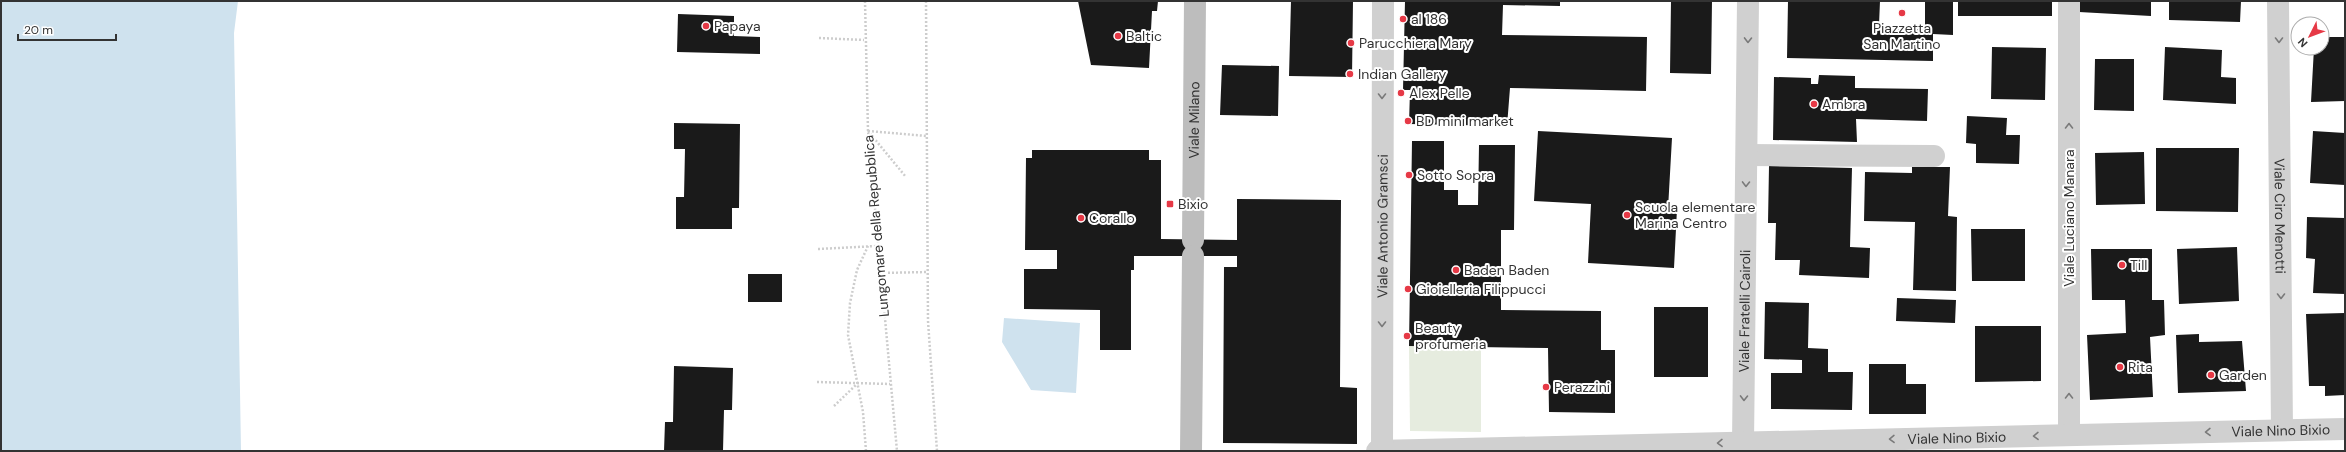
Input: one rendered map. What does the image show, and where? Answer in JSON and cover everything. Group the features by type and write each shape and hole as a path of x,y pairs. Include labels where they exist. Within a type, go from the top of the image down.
{"street":[{"name":"Viale Milano","path":"1191,451 1195,1"},
{"name":"Viale Antonio Gramsci","path":"1382,451 1383,1"},
{"name":"Viale Fratelli Cairoli","path":"1743,443 1748,1"},
{"name":"Viale Luciano Manara","path":"2069,1 2069,435"},
{"name":"Viale Ciro Menotti","path":"2278,1 2282,430"},
{"path":"1747,155 1934,156"},
{"name":"Viale Nino Bixio","path":"1377,451 1743,443 1961,444 2069,435 2345,429"}],"path":[{"name":"Lungomare della Repubblica","path":"865,1 864,40 868,131 877,246 897,451"},
{"path":"926,1 928,321 937,451"},
{"path":"819,38 864,40"},
{"path":"868,131 927,136"},
{"path":"868,131 906,177"},
{"path":"866,451 863,412 848,336 850,303 857,270 868,246"},
{"path":"818,249 877,246"},
{"path":"880,273 928,272"},
{"path":"817,382 890,384"},
{"path":"834,406 858,383"}],"shaded area":[{"path":"1409,346 1481,348 1481,432 1410,431"}],"water":[{"path":"1,1 238,1 234,33 241,451 1,451"},
{"path":"1004,318 1080,323 1076,393 1031,390 1002,342"}],"building":[{"name":"Baltic","path":"1078,1 1158,1 1157,11 1152,11 1149,68 1091,65"},
{"path":"1291,1 1353,1 1352,77 1289,76"},
{"path":"1405,1 1560,1 1560,6 1503,5 1502,35 1647,37 1646,91 1510,88 1507,126 1409,124 1410,90 1403,90"},
{"path":"1671,1 1712,1 1711,74 1670,73"},
{"path":"1788,1 1880,1 1879,25 1925,26 1925,1 1953,1 1953,35 1933,34 1933,61 1787,58"},
{"path":"1958,1 2052,1 2052,16 1958,16"},
{"path":"2080,1 2151,1 2151,16 2079,12"},
{"path":"2169,1 2241,1 2240,22 2169,20"},
{"name":"Papaya","path":"678,14 734,16 734,36 760,37 760,54 677,52"},
{"path":"2330,37 2345,37 2345,101 2311,102 2314,56 2330,56"},
{"path":"1992,47 2046,48 2045,100 1991,99"},
{"path":"2165,47 2222,50 2221,77 2236,78 2236,104 2163,100"},
{"path":"2095,59 2134,59 2134,111 2094,110"},
{"path":"1222,65 1279,66 1278,116 1220,115"},
{"name":"Ambra","path":"1819,75 1855,76 1855,88 1928,89 1927,121 1856,119 1857,142 1773,140 1774,77 1811,78 1811,84 1818,84"},
{"path":"1967,116 2007,118 2006,135 2020,135 2019,164 1976,163 1976,144 1966,143"},
{"path":"674,123 740,124 739,208 732,208 732,229 676,229 676,197 684,197 685,149 674,149"},
{"path":"1538,131 1672,138 1668,209 1677,209 1674,268 1588,263 1591,204 1534,201"},
{"path":"2313,131 2345,133 2345,185 2310,183"},
{"name":"Baden Baden","path":"1412,141 1444,141 1444,190 1458,190 1458,205 1478,205 1479,145 1515,145 1514,230 1501,230 1501,310 1601,311 1601,350 1615,350 1615,413 1549,412 1548,348 1409,346"},
{"path":"2156,148 2239,148 2238,212 2156,211"},
{"path":"1032,150 1149,150 1149,160 1161,160 1161,239 1237,240 1237,199 1341,200 1340,387 1357,388 1357,444 1223,443 1224,267 1237,267 1237,256 1134,256 1134,270 1131,270 1131,350 1100,350 1100,310 1024,309 1024,269 1057,269 1057,250 1025,250 1026,158 1032,158"},
{"path":"2144,152 2145,204 2096,205 2095,153"},
{"path":"1769,166 1852,168 1850,247 1870,248 1869,278 1799,275 1800,260 1775,260 1776,223 1768,223"},
{"path":"1912,167 1950,167 1948,216 1957,217 1956,291 1913,290 1915,222 1864,221 1865,172 1912,173"},
{"path":"2307,217 2345,218 2345,294 2313,293 2315,259 2306,258"},
{"path":"1971,229 2025,229 2025,281 1972,281"},
{"path":"2237,247 2239,301 2179,304 2177,249"},
{"path":"2091,249 2152,249 2152,300 2164,300 2165,335 2150,337 2153,397 2090,400 2087,335 2126,333 2125,300 2092,300"},
{"path":"748,274 782,274 782,302 748,302"},
{"path":"1897,298 1956,300 1955,323 1896,321"},
{"path":"1765,302 1809,303 1808,348 1828,349 1828,372 1853,372 1852,410 1771,409 1771,373 1802,373 1802,360 1764,359"},
{"path":"1654,307 1708,307 1708,377 1654,377"},
{"path":"2345,313 2345,395 2325,396 2325,386 2309,386 2306,314"},
{"path":"1975,326 2041,326 2041,381 1975,382"},
{"name":"Garden","path":"2199,334 2199,342 2242,341 2246,391 2178,393 2176,335"},
{"path":"1869,364 1906,364 1906,384 1926,384 1926,414 1869,414"},
{"path":"674,366 733,368 732,410 724,410 723,451 664,451 665,422 673,422"}],"place":[{"name":"Piazzetta San Martino","path":"1902,13"},
{"name":"al 186","path":"1403,19"},
{"name":"Papaya","path":"706,26"},
{"name":"Baltic","path":"1118,36"},
{"name":"Parucchiera Mary","path":"1351,43"},
{"name":"Indian Gallery","path":"1350,74"},
{"name":"Alex Pelle","path":"1401,93"},
{"name":"Ambra","path":"1814,104"},
{"name":"BD mini market","path":"1408,121"},
{"name":"Sotto Sopra","path":"1409,175"},
{"name":"Bixio","path":"1170,204"},
{"name":"Scuola elementare Marina Centro","path":"1627,215"},
{"name":"Corallo","path":"1081,218"},
{"name":"Till","path":"2122,265"},
{"name":"Baden Baden","path":"1456,270"},
{"name":"Gioielleria Filippucci","path":"1408,289"},
{"name":"Beauty profumeria","path":"1407,336"},
{"name":"Rita","path":"2120,367"},
{"name":"Garden","path":"2211,375"},
{"name":"Perazzini","path":"1546,387"}]}
